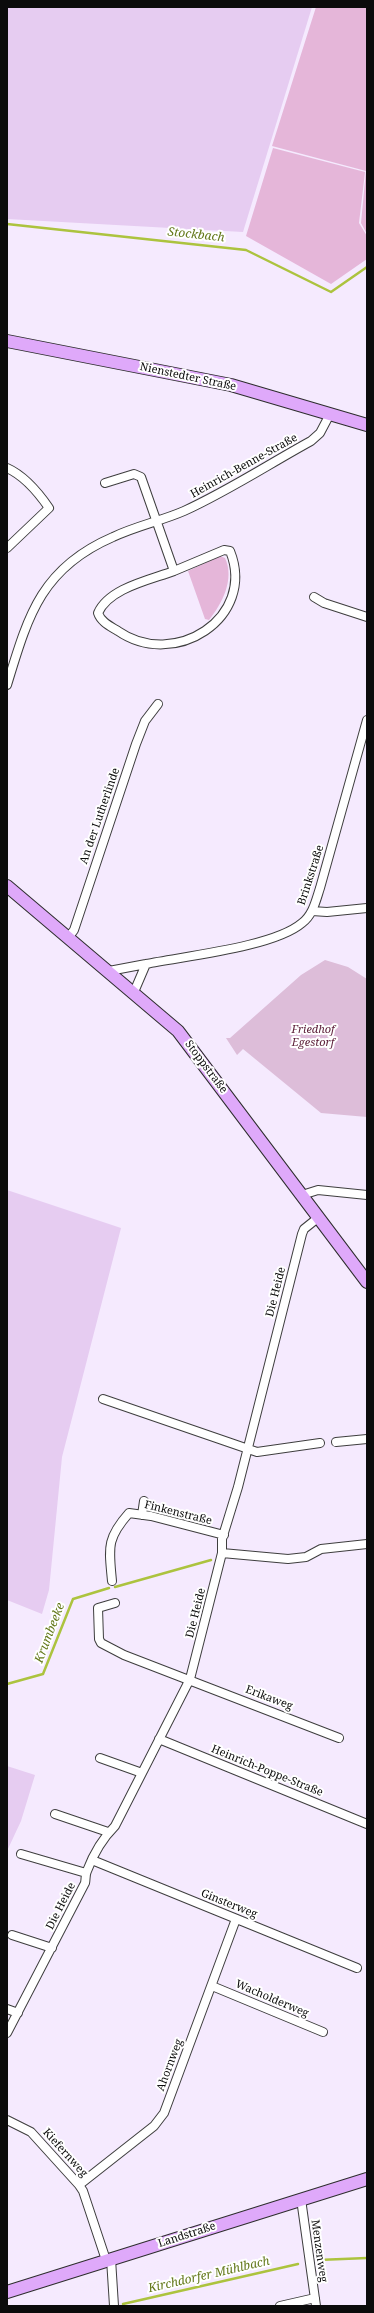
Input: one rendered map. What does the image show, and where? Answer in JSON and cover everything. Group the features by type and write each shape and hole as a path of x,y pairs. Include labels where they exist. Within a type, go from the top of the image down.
{"main road":[{"name":"Nienstedter Straße","path":"7,341 231,385 367,425"},
{"name":"Stoppstraße","path":"7,886 134,992 173,1027 188,1044 366,1279"},
{"name":"Landstraße","path":"7,2292 108,2259 367,2179"}],"street":[{"name":"Heinrich-Benne-Straße","path":"7,685 25,625 33,608 58,574 92,546 113,536 184,511 221,492 311,441 320,434 330,414"},
{"path":"7,468 22,478 38,492 49,508 7,548"},
{"path":"105,483 134,474 141,476 174,571"},
{"path":"224,550 230,551 235,563 235,580 231,599 222,614 209,628 199,635 178,644 158,646 138,642 122,634 100,619 98,613 100,607 115,595 129,587 174,571 224,550"},
{"path":"314,597 324,603 367,616"},
{"name":"An der Lutherlinde","path":"68,938 74,930 136,744 145,721 158,704"},
{"name":"Brinkstraße","path":"109,971 277,937 304,923 312,911 367,720"},
{"path":"312,911 327,912 367,908"},
{"path":"134,992 146,964"},
{"path":"302,1195 318,1190 367,1195"},
{"name":"Die Heide","path":"7,2033 85,1883 86,1873 92,1860 108,1832 115,1826 190,1679 222,1553 224,1536 302,1234 304,1229 319,1217"},
{"path":"103,1399 247,1450 257,1452 320,1443"},
{"path":"336,1442 367,1439"},
{"path":"142,1515 144,1501"},
{"name":"Finkenstraße","path":"112,1581 110,1553 111,1538 116,1528 129,1513 224,1536"},
{"path":"222,1553 288,1559 306,1557 321,1549 367,1544"},
{"path":"115,1603 98,1608 99,1639 101,1643 124,1655 190,1679"},
{"name":"Erikaweg","path":"190,1679 339,1738"},
{"name":"Heinrich-Poppe-Straße","path":"160,1739 367,1824"},
{"path":"100,1758 142,1773"},
{"path":"55,1814 108,1832"},
{"name":"Die Heide","path":"21,1854 86,1873"},
{"name":"Ginsterweg","path":"92,1860 357,1968"},
{"name":"Ahornweg","path":"79,2185 154,2126 164,2113 236,1919"},
{"name":"Die Heide","path":"12,1935 52,1948"},
{"name":"Wacholderweg","path":"212,1986 323,2032"},
{"path":"7,2009 18,2013"},
{"name":"Kiefernweg","path":"7,2120 31,2132 83,2191 108,2259 114,2306"},
{"name":"Menzenweg","path":"301,2199 315,2302"},
{"path":"280,2306 315,2302"}],"shaded area":[{"path":"7,7 312,7 243,232 7,219"},
{"path":"316,7 367,7 367,234 361,223 366,171 272,146"},
{"path":"273,148 365,172 359,223 367,236 367,259 331,284 246,236"},
{"path":"220,556 225,558 228,566 228,583 226,591 218,607 209,620 205,619 188,571"},
{"path":"7,1190 121,1228 62,1457 49,1590 42,1614 7,1600"},
{"path":"7,1766 35,1775 21,1821 7,1851"}],"green space":[{"name":"Friedhof Egestorf","path":"325,960 348,967 367,979 367,1117 321,1113 243,1049 237,1055 226,1038 230,1038 301,975"}],"waterway":[{"name":"Stockbach","path":"7,224 246,250 331,292 367,267"},
{"name":"Krumbeeke","path":"115,1587 211,1560"},
{"name":"Krumbeeke","path":"7,1684 43,1674 73,1599 109,1588"},
{"name":"Kirchdorfer Mühlbach","path":"318,2260 367,2258"},
{"name":"Kirchdorfer Mühlbach","path":"123,2304 298,2264"}]}
